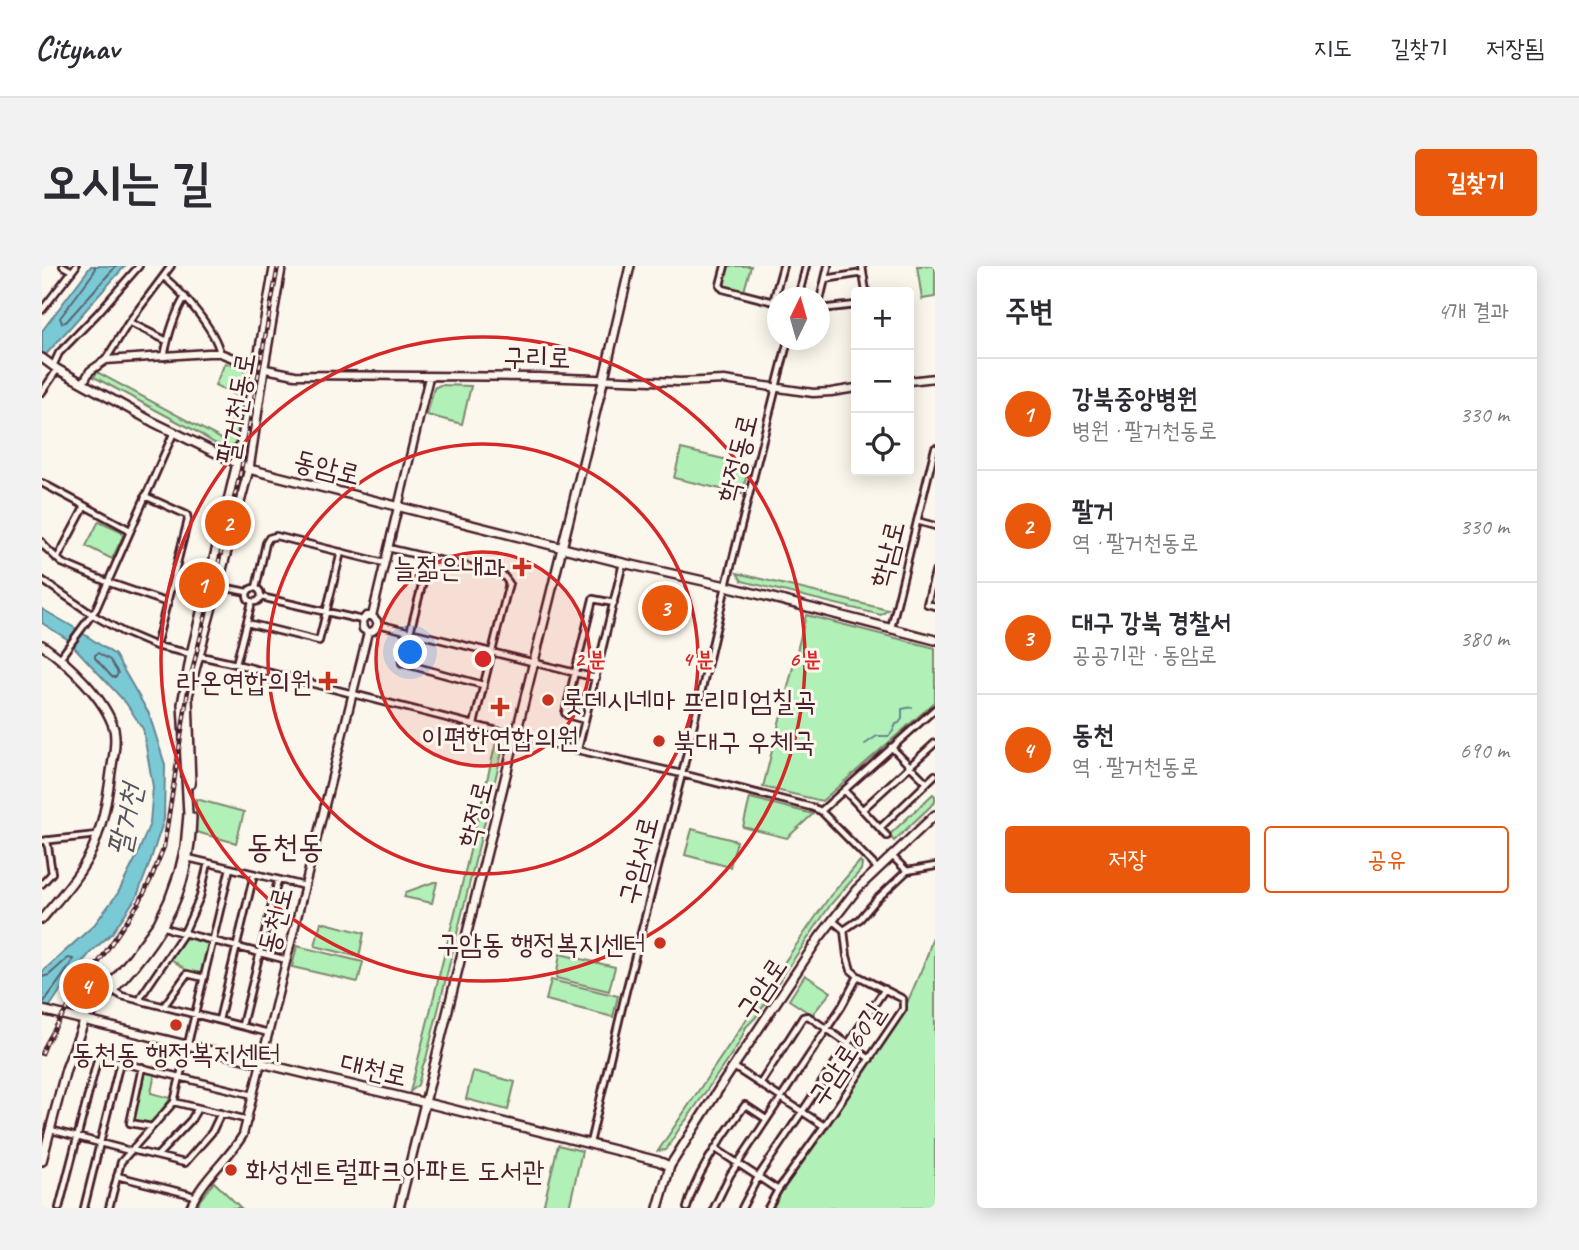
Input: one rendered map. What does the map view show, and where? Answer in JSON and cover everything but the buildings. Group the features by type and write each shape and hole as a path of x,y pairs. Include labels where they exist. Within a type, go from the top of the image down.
{"main road":[{"name":"학정로","path":"399,1208 517,736 630,266"},
{"name":"동암로","path":"42,358 174,432 249,469 935,640"},
{"name":"팔거천동로","path":"42,1161 66,1069 86,1014 158,923 179,872 188,814 182,705 260,368"},
{"name":"팔거천동로","path":"85,1021 143,955 169,914 183,877 191,842 192,808 188,696 195,655 249,469 260,368"},
{"path":"42,645 79,676 102,706 116,738 109,785 92,851 72,884 42,919"},
{"name":"구암로","path":"658,1208 670,1166 832,920 857,889 935,816"},
{"name":"대천로","path":"42,1010 670,1166"}],"street":[{"path":"42,310 74,269 63,266"},
{"path":"42,393 59,353 139,266"},
{"path":"83,383 90,371 106,360 129,322 171,266"},
{"name":"팔거천동로","path":"260,368 274,266"},
{"name":"팔거천동로","path":"260,368 282,266"},
{"path":"725,266 720,285 723,289 767,301"},
{"path":"779,287 783,266"},
{"path":"801,287 806,266"},
{"path":"823,287 828,266"},
{"path":"862,266 865,287"},
{"path":"825,279 863,274"},
{"path":"164,277 185,297 219,346 220,353"},
{"path":"164,357 178,308 185,297"},
{"path":"830,308 851,306"},
{"path":"129,322 167,341"},
{"name":"학정동로","path":"726,586 786,350"},
{"name":"구리로","path":"106,360 220,353 260,368 303,376 604,378 680,382 724,380 813,393 851,389"},
{"path":"372,616 429,377"},
{"path":"914,380 935,378"},
{"path":"60,658 93,615 174,432"},
{"name":"학남로","path":"891,628 935,448"},
{"path":"42,484 130,530"},
{"path":"145,496 187,515 188,520 156,646"},
{"path":"57,559 85,506"},
{"path":"917,521 935,526"},
{"path":"256,588 266,543 269,538 276,536 384,563"},
{"path":"42,542 62,563 167,603"},
{"path":"388,548 503,576 509,583 474,724"},
{"path":"247,623 319,641 341,552"},
{"path":"429,558 402,663 483,685"},
{"path":"578,749 623,563"},
{"path":"935,572 927,604 935,606"},
{"path":"42,580 93,615 156,646 682,774 821,811 878,869"},
{"path":"217,586 247,592 256,588"},
{"name":"구암서로","path":"590,1144 726,586"},
{"path":"256,588 261,597"},
{"path":"247,592 247,598 252,602 259,601 261,597"},
{"path":"261,597 362,620"},
{"path":"585,720 565,713 574,673 593,598 614,603"},
{"path":"236,664 252,602"},
{"path":"366,616 372,616 378,624 373,631 368,632 362,627 362,620 366,616"},
{"path":"378,624 596,678"},
{"name":"동천로","path":"190,1208 205,1181 238,1144 248,1120 368,632"},
{"path":"821,811 935,709"},
{"path":"862,810 935,744"},
{"path":"891,747 926,783"},
{"path":"880,828 935,775"},
{"path":"844,790 887,836"},
{"path":"42,884 52,873 45,841 97,835"},
{"path":"892,856 907,871"},
{"path":"188,858 305,886"},
{"path":"140,1000 184,933 200,897 208,863"},
{"path":"832,920 844,930 860,919 907,871 935,866"},
{"path":"109,1208 121,1163 174,1102 230,868"},
{"path":"219,1020 254,874"},
{"path":"242,1025 278,880"},
{"path":"162,926 287,960"},
{"name":"구암로60길","path":"734,1067 824,1126 903,1009 903,999 851,970 844,930"},
{"path":"164,1006 187,974 204,978"},
{"name":"구암로60길","path":"714,1208 723,1185 827,1029 858,976"},
{"name":"구암로60길","path":"742,1208 758,1177 885,989"},
{"path":"113,990 122,996 269,1032"},
{"name":"구암로60길","path":"760,1084 803,1017 808,1016 827,1029"},
{"path":"827,1029 870,1059"},
{"path":"60,1208 98,1057 253,1095"},
{"path":"84,1208 120,1062"},
{"path":"142,1067 130,1123 152,1127"},
{"path":"174,1102 248,1120"},
{"path":"687,1208 702,1172 745,1105 766,1119"},
{"path":"157,1156 191,1120 198,1108"},
{"path":"50,1130 185,1163 212,1132 221,1114"},
{"path":"768,1208 824,1126"},
{"path":"716,1149 778,1190"},
{"path":"117,1176 195,1197"}],"green space":[{"path":"728,266 751,266 744,291 726,287 724,282"},
{"path":"917,266 935,266 935,297 922,299"},
{"path":"225,363 242,369 247,375 236,443 230,448 212,441 94,377 97,372 227,442 237,396 215,385"},
{"path":"440,385 471,386 462,424 427,415 434,388"},
{"path":"681,449 749,465 742,494 674,478"},
{"path":"99,521 121,531 123,536 112,559 86,546"},
{"path":"737,573 888,610 881,615 742,581"},
{"path":"806,615 935,648 935,702 822,801 763,787"},
{"path":"497,738 503,748 426,1059 418,1085 410,1092 464,876"},
{"path":"933,794 935,802 894,841 889,835"},
{"path":"750,798 813,814 787,838 743,827"},
{"path":"196,799 244,812 236,843 196,832"},
{"path":"692,829 737,841 730,867 685,855"},
{"path":"860,861 861,870 831,904 775,987 770,983 830,896"},
{"path":"437,882 432,903 404,897 406,892"},
{"path":"321,922 364,933 359,957 315,946"},
{"path":"935,930 935,1208 771,1208 905,1008"},
{"path":"187,938 207,943 210,947 203,974 189,972 171,959"},
{"path":"297,946 363,962 358,982 292,967"},
{"path":"560,954 615,967 609,991 556,978"},
{"path":"805,975 831,992 812,1015 789,1000"},
{"path":"551,980 618,996 613,1017 546,1000"},
{"path":"764,993 770,997 746,1027 739,1043 666,1150 658,1151"},
{"path":"144,1070 155,1073 151,1093 171,1098 150,1126 132,1122"},
{"path":"473,1071 515,1082 508,1110 466,1099"},
{"path":"558,1145 582,1151 569,1208 543,1208"},
{"path":"214,1182 241,1208 197,1208"}],"water":[{"path":"91,266 125,266 42,359 42,331"},
{"path":"42,609 115,655 149,714 165,765 164,819 137,896 112,933 68,979 42,1018 42,972 94,925 118,893 150,823 153,787 143,729 126,703 67,639 42,623"}],"waterway":[{"path":"865,744 877,736 889,736 902,719 902,709 912,707"}],"railway":[{"path":"42,1054 59,1021 140,901 164,847 189,684 241,470 278,266"}],"place":[{"name":"팔거","path":"228,523"},
{"name":"늘젊은내과","path":"522,567"},
{"name":"강북중앙병원","path":"202,585"},
{"name":"대구 강북 경찰서","path":"665,608"},
{"name":"라온연합의원","path":"328,681"},
{"name":"롯데시네마 프리미엄칠곡","path":"548,700"},
{"name":"이편한연합의원","path":"500,707"},
{"name":"북대구 우체국","path":"659,741"},
{"name":"구암동 행정복지센터","path":"660,943"},
{"name":"동천","path":"86,986"},
{"name":"동천동 행정복지센터","path":"176,1025"},
{"name":"화성센트럴파크아파트 도서관","path":"231,1170"}],"district":[{"name":"동천동","path":"285,846"}],"water label":[{"name":"팔거천","path":"125,820"}]}
